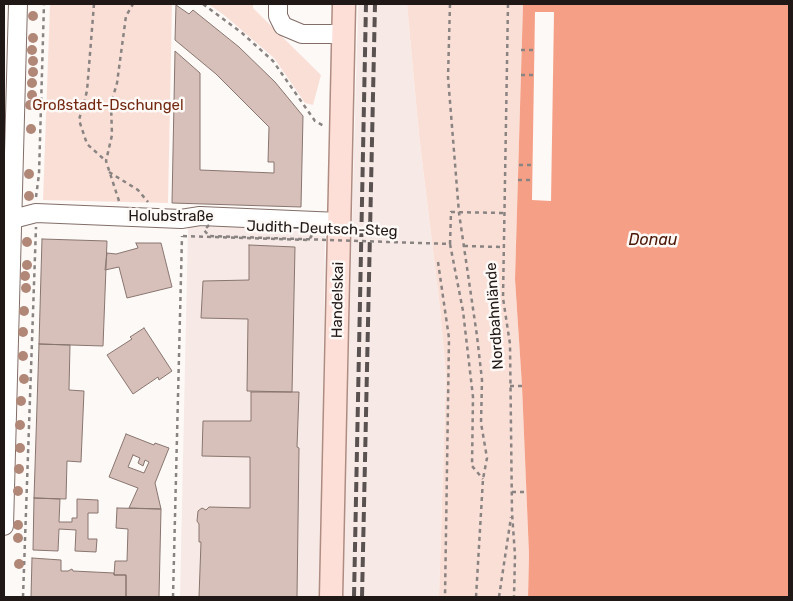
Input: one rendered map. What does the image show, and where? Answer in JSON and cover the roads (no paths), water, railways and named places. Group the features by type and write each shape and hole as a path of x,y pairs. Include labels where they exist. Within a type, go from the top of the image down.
{"main road":[{"name":"Handelskai","path":"331,597 344,4"}],"street":[{"path":"4,526 8,219 18,4"},
{"path":"278,4 278,16 283,26 302,34 344,34"},
{"name":"Holubstraße","path":"8,219 36,213 181,218 200,216 339,222"}],"water":[{"name":"Donau","path":"523,4 789,4 789,597 528,597 529,555 522,386 515,279"}],"railway":[{"path":"354,597 366,4"},
{"path":"362,597 375,4"}],"park label":[{"name":"Großstadt-Dschungel","path":"108,106"}]}
